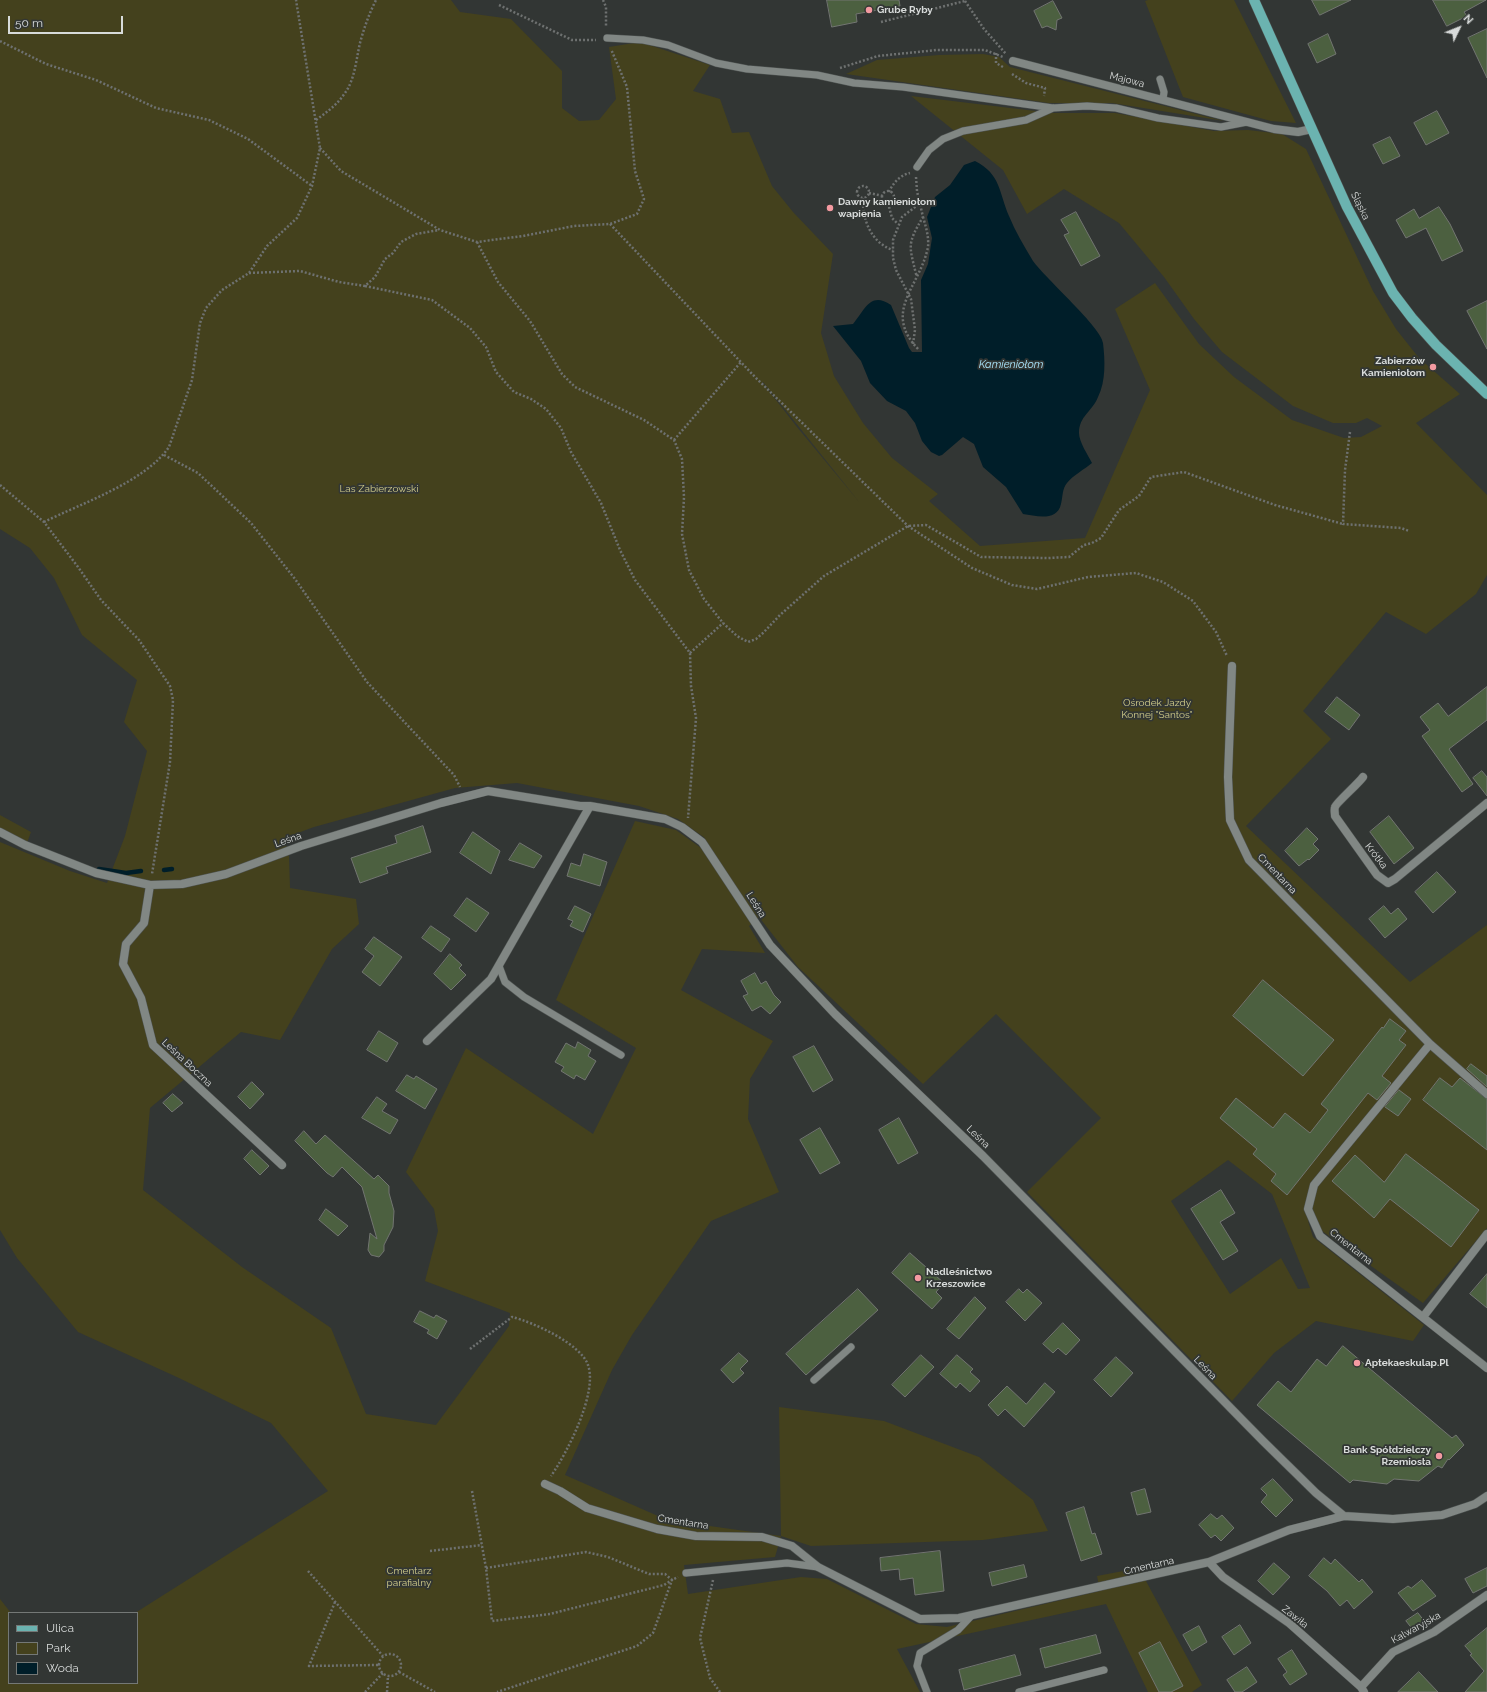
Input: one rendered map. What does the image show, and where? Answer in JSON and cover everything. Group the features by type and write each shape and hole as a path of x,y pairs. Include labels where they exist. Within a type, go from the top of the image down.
{"main road":[{"name":"Śląska","path":"1254,0 1347,207 1393,293 1412,318 1436,345 1487,394"}],"street":[{"name":"Majowa","path":"1013,61 1274,129 1298,132 1312,129"},
{"name":"Cmentarna","path":"1232,666 1228,777 1230,820 1249,860 1430,1044 1487,1094"},
{"name":"Krótka","path":"1363,777 1334,807 1335,816 1377,875 1388,882 1395,879 1487,803"},
{"name":"Leśna","path":"0,832 25,845 96,873 150,885 182,884 226,874 301,846 488,791 665,819 688,831 702,842 770,946 835,1014 983,1156 1263,1441 1316,1493 1344,1516"},
{"path":"428,1040 491,979 590,806"},
{"name":"Leśna Boczna","path":"150,885 144,923 126,944 123,964 141,998 153,1045 282,1165"},
{"name":"Cmentarna","path":"1430,1044 1314,1185 1308,1209 1320,1236 1487,1368"},
{"path":"1423,1317 1487,1234"},
{"name":"Cmentarna","path":"545,1484 560,1491 587,1508 657,1529 696,1536 762,1537 792,1546 818,1567 920,1619 959,1618 1209,1562 1289,1530 1344,1516 1393,1519 1442,1515 1474,1504 1487,1496"},
{"name":"Zawiła","path":"1209,1562 1223,1577 1289,1623 1363,1690"},
{"name":"Kalwaryjska","path":"1363,1690 1393,1652 1434,1632 1487,1596"}],"lane":[{"path":"607,38 642,40 668,45 716,63 747,69 817,75 854,83 903,86 1053,108 1087,106 1116,108 1158,118 1221,126 1251,122"},
{"path":"1160,79 1164,92 1163,99"},
{"path":"917,167 929,150 943,139 963,131 1026,120 1053,108"},
{"path":"499,966 505,982 524,997 622,1055"},
{"path":"814,1380 851,1347"},
{"name":"Cmentarna","path":"686,1572 787,1564 818,1567"},
{"path":"926,1692 917,1666 920,1653 958,1630 972,1615"},
{"path":"1020,1692 1104,1670"}],"path":[{"path":"44,522 135,478 164,455 169,447 192,380 200,322 206,308 222,290 249,273 267,246 297,218 312,186 320,148 296,0"},
{"path":"316,120 330,110 340,100 351,82 360,42 368,17 376,0"},
{"path":"320,148 341,171 440,230 477,242 523,236 574,226 610,224 637,214 644,199 635,171 627,87 607,38 606,8 603,0"},
{"path":"881,22 965,0 984,29 1013,61"},
{"path":"499,5 572,40 595,40 607,38"},
{"path":"0,41 46,64 96,80 156,108 209,120 248,139 312,186"},
{"path":"817,75 878,56 937,50 985,50 1013,61"},
{"path":"996,54 996,63 1026,83 1045,88 1042,106"},
{"path":"882,196 885,192 889,192 893,184 900,177 916,172 919,204 928,234 928,246 918,276 908,293 903,310 902,323 913,344 918,349"},
{"path":"863,198 857,194 860,187 867,187 869,193"},
{"path":"888,203 894,200 894,196 889,192"},
{"path":"869,193 882,196"},
{"path":"869,193 863,198 862,207 868,228 879,242 893,250"},
{"path":"882,196 884,202 888,203 892,218 898,224"},
{"path":"913,344 915,330 911,299 896,270 893,240 902,217 919,204"},
{"path":"918,276 910,254 910,243 914,232 923,217"},
{"path":"610,224 741,362 908,526 972,568 1012,585 1037,589 1088,577 1136,573 1163,582 1193,601 1216,632 1232,666"},
{"path":"365,286 375,277 385,259 393,253 401,242 416,234 440,230"},
{"path":"477,242 498,282 530,321 562,374 575,387 644,420 674,440 682,459 684,497 682,534 688,570 704,600 723,623 737,636 748,642 756,639 780,615 824,576 908,526 926,525 981,556 1048,558 1070,557 1084,544 1092,543 1101,538 1118,510 1139,496 1151,477 1184,472 1275,505 1343,524 1401,528 1409,531"},
{"path":"249,273 300,271 339,282 432,300 470,328 486,347 496,372 514,392 531,399 546,409 561,428 571,452 601,503 620,550 635,580 690,653 691,686 696,718 688,831"},
{"path":"674,440 741,362"},
{"path":"1343,524 1345,470 1350,432"},
{"path":"164,455 198,473 251,523 295,579 367,682 454,775 465,797"},
{"path":"0,485 44,522 78,566 101,600 139,640 170,686 173,700 170,762 150,885"},
{"path":"690,653 723,623"},
{"path":"470,1350 512,1317 523,1320 575,1346 588,1364 591,1380 580,1424 560,1464 545,1484"},
{"path":"472,1490 486,1568 492,1621 550,1614 664,1586 686,1572"},
{"path":"430,1552 482,1545"},
{"path":"486,1568 586,1552 608,1557 649,1574 665,1574 672,1580"},
{"path":"715,1570 700,1638 710,1678 720,1692"},
{"path":"308,1571 382,1656"},
{"path":"497,1692 637,1646 653,1633 672,1580"},
{"path":"335,1602 309,1666 378,1665"},
{"path":"390,1653 398,1656 401,1665 399,1672 395,1675 388,1676 383,1673 378,1665 382,1656 390,1653"},
{"path":"399,1672 434,1692"},
{"path":"365,1692 383,1673"},
{"path":"387,1692 388,1676"}],"green space":[{"path":"0,0 451,0 460,12 511,19 562,71 562,108 579,121 599,120 616,99 609,47 640,42 710,65 693,91 720,99 732,133 749,132 772,186 793,212 833,254 821,333 834,376 863,423 892,458 938,494 929,501 980,546 1085,538 1150,390 1115,309 1155,283 1199,344 1234,377 1292,420 1344,438 1361,437 1382,426 1367,418 1356,423 1333,423 1293,406 1222,352 1194,319 1164,277 1119,223 1064,189 1027,214 1003,170 911,96 1052,113 1115,113 1214,131 1248,130 1282,134 1306,149 1373,291 1396,329 1419,358 1460,394 1416,423 1487,495 1487,575 1476,594 1426,634 1386,612 1303,711 1331,739 1246,826 1410,982 1487,925 1487,1228 1423,1303 1308,1221 1313,1237 1424,1325 1413,1341 1316,1321 1274,1353 1232,1401 1027,1192 1101,1118 996,1014 923,1084 798,967 759,917 749,926 765,953 702,949 681,990 773,1041 750,1079 748,1119 779,1192 711,1221 632,1335 612,1370 565,1475 667,1520 781,1536 775,1557 684,1565 688,1594 801,1577 827,1579 916,1624 947,1627 1100,1591 1097,1576 1139,1568 1202,1685 1192,1692 1148,1692 1106,1604 897,1649 920,1692 0,1692 0,1599 10,1612 8,1612 8,1684 138,1684 138,1612 137,1612 328,1491 271,1423 179,1378 78,1332 17,1258 0,1230 0,842 70,871 107,883 125,836 147,751 124,722 137,680 82,635 54,578 30,548 0,529","holes":["763,382 860,503 797,427","517,783 639,806 678,819 705,838 701,848 676,830 635,821 556,1000 636,1048 593,1134 466,1048 406,1172 434,1209 438,1231 425,1281 510,1313 509,1326 436,1425 366,1414 331,1328 242,1267 143,1190 150,1108 241,1032 280,1040 332,949 359,924 356,899 290,888 289,856 284,838 314,827 455,788","1228,1160 1272,1194 1310,1288 1298,1289 1281,1258 1230,1294 1171,1201"]},
{"path":"1234,0 1296,123 1271,121 1183,97 1145,1"},
{"path":"983,54 999,57 1010,67 1224,121 1112,103 1049,103 846,74 877,60 939,55"},
{"path":"0,815 31,832 27,843 0,828"},
{"path":"779,1407 884,1421 979,1457 1033,1500 1048,1531 983,1540 811,1546 781,1536"}],"water":[{"name":"Kamieniołom","path":"975,161 984,166 995,178 1011,222 1033,261 1084,315 1100,336 1103,343 1104,377 1101,391 1083,418 1079,433 1082,444 1092,463 1075,475 1065,485 1059,510 1051,516 1023,514 1006,487 983,467 974,444 963,437 942,455 939,456 931,452 922,441 915,423 906,411 887,401 870,383 861,361 833,326 853,324 865,308 873,301 884,301 891,305 909,348 912,352 922,352 921,280 928,264 932,238 927,217 935,197 950,185 964,165"}],"building":[{"path":"827,0 899,0 900,6 856,14 857,22 832,27"},
{"path":"1312,0 1351,0 1320,15"},
{"path":"1433,0 1486,0 1464,12 1467,16 1447,26"},
{"path":"1053,1 1062,18 1057,20 1056,30 1047,26 1042,28 1034,11"},
{"path":"1487,29 1487,78 1468,38"},
{"path":"1328,34 1336,54 1317,63 1308,44"},
{"path":"1437,111 1449,133 1426,145 1414,123"},
{"path":"1390,137 1400,156 1383,164 1373,145"},
{"path":"1439,207 1450,224 1463,251 1442,261 1426,228 1406,238 1396,220 1414,209 1419,218"},
{"path":"1076,212 1100,256 1081,266 1064,235 1069,233 1061,220"},
{"path":"1487,301 1487,349 1467,311"},
{"path":"1487,687 1487,720 1449,749 1473,784 1462,792 1422,736 1430,730 1420,717 1438,703 1448,716"},
{"path":"1337,697 1360,715 1349,730 1325,712"},
{"path":"1482,771 1487,777 1487,796 1473,778"},
{"path":"1389,816 1414,848 1394,864 1370,832"},
{"path":"423,826 431,852 386,867 388,873 360,883 351,858 397,843 395,836"},
{"path":"1307,828 1318,839 1313,844 1319,850 1309,860 1308,859 1299,866 1285,851"},
{"path":"473,832 500,851 491,874 460,853"},
{"path":"520,843 542,856 534,868 509,860"},
{"path":"584,854 607,862 600,886 567,876 571,863 580,866"},
{"path":"1437,872 1456,892 1433,913 1415,892"},
{"path":"467,898 489,913 476,932 454,916"},
{"path":"575,906 591,914 583,932 570,926 573,921 568,919"},
{"path":"1384,906 1391,914 1398,908 1407,919 1385,938 1369,919"},
{"path":"431,926 450,939 441,952 422,938"},
{"path":"374,937 402,957 380,986 362,972 374,956 365,949"},
{"path":"450,954 462,965 459,968 466,975 451,990 434,974"},
{"path":"755,973 761,984 766,981 774,995 781,1002 770,1014 761,1006 752,1011 743,996 748,994 741,981"},
{"path":"1263,980 1334,1040 1303,1076 1233,1016"},
{"path":"1390,1019 1406,1031 1399,1040 1406,1045 1382,1076 1391,1083 1377,1100 1368,1093 1287,1195 1271,1181 1276,1174 1253,1154 1257,1149 1220,1118 1236,1098 1273,1128 1285,1113 1310,1133 1328,1110 1321,1104"},
{"path":"379,1031 398,1043 387,1062 367,1050"},
{"path":"578,1042 591,1050 588,1056 596,1061 585,1080 576,1075 574,1079 561,1071 564,1067 555,1062 566,1043 575,1048"},
{"path":"814,1046 833,1080 813,1092 793,1057"},
{"path":"1471,1064 1487,1076 1487,1087 1467,1069"},
{"path":"407,1075 414,1079 416,1076 437,1089 425,1109 396,1091"},
{"path":"1440,1078 1452,1087 1460,1078 1487,1099 1487,1150 1423,1100"},
{"path":"252,1082 264,1094 250,1109 238,1097"},
{"path":"1399,1090 1411,1099 1398,1116 1385,1107"},
{"path":"173,1094 183,1103 172,1112 163,1103"},
{"path":"377,1097 387,1104 382,1111 398,1120 390,1134 362,1118"},
{"path":"899,1118 918,1153 898,1164 879,1130"},
{"path":"820,1128 840,1163 820,1174 800,1140"},
{"path":"304,1131 316,1144 325,1135 374,1179 378,1175 389,1186 389,1193 394,1211 393,1227 384,1245 384,1251 379,1257 371,1255 368,1250 370,1233 377,1239 362,1187 342,1167 333,1177 327,1173 295,1141"},
{"path":"252,1150 269,1166 260,1175 244,1159"},
{"path":"1406,1154 1479,1210 1451,1247 1390,1199 1374,1218 1332,1181 1355,1155 1384,1182"},
{"path":"1221,1190 1235,1213 1220,1222 1238,1251 1223,1260 1191,1209"},
{"path":"326,1209 348,1226 338,1236 319,1220"},
{"name":"Nadleśnictwo Krzeszowice","path":"910,1253 944,1283 936,1292 942,1298 932,1309 892,1273"},
{"path":"1487,1274 1487,1308 1470,1294"},
{"path":"858,1289 878,1310 806,1375 786,1354"},
{"path":"1019,1289 1023,1293 1027,1289 1042,1303 1025,1321 1006,1302"},
{"path":"975,1297 986,1308 959,1339 947,1329"},
{"path":"420,1311 434,1318 436,1315 447,1321 437,1339 427,1333 429,1330 414,1322"},
{"path":"1063,1323 1080,1340 1066,1355 1058,1348 1053,1353 1043,1344"},
{"path":"1343,1346 1452,1438 1456,1435 1464,1445 1449,1460 1448,1459 1442,1468 1438,1466 1419,1481 1394,1479 1387,1484 1353,1480 1350,1483 1257,1405 1278,1381 1291,1392 1317,1359 1326,1366"},
{"path":"739,1353 748,1361 740,1369 744,1373 733,1383 721,1370"},
{"path":"921,1355 934,1367 905,1397 892,1385"},
{"path":"957,1355 973,1369 970,1372 980,1381 970,1392 960,1383 956,1388 940,1374"},
{"path":"1116,1357 1133,1373 1111,1397 1094,1380"},
{"path":"1045,1383 1055,1392 1024,1427 1005,1409 998,1416 988,1405 1007,1386 1026,1404"},
{"path":"1273,1479 1293,1500 1276,1517 1261,1502 1267,1495 1261,1489"},
{"path":"1145,1489 1151,1512 1137,1515 1131,1493"},
{"path":"1084,1507 1092,1534 1095,1533 1102,1554 1081,1561 1066,1513"},
{"path":"1211,1514 1217,1519 1222,1515 1234,1528 1221,1541 1215,1535 1211,1538 1199,1525"},
{"path":"940,1551 944,1591 915,1595 913,1578 900,1580 899,1569 881,1571 880,1558"},
{"path":"1324,1558 1331,1564 1335,1559 1359,1582 1362,1579 1373,1592 1354,1609 1347,1600 1340,1606 1327,1591 1309,1576"},
{"path":"1274,1563 1290,1577 1273,1595 1258,1581"},
{"path":"1024,1565 1027,1577 992,1586 989,1573"},
{"path":"1487,1568 1487,1586 1473,1593 1465,1579"},
{"path":"1422,1580 1436,1596 1413,1611 1398,1593 1408,1586 1411,1588"},
{"path":"1418,1613 1425,1622 1414,1631 1406,1621"},
{"path":"1240,1625 1251,1643 1234,1655 1222,1637"},
{"path":"1199,1626 1207,1642 1192,1651 1183,1635"},
{"path":"1487,1628 1487,1692 1465,1692 1484,1671 1470,1655 1472,1654 1465,1646"},
{"path":"1096,1635 1101,1653 1045,1668 1040,1649"},
{"path":"1160,1642 1183,1686 1171,1692 1159,1692 1139,1653"},
{"path":"1292,1650 1307,1674 1290,1685 1283,1675 1287,1672 1278,1659"},
{"path":"1015,1655 1021,1675 964,1690 959,1670"},
{"path":"1247,1667 1257,1682 1242,1692 1235,1692 1227,1680"},
{"path":"1419,1672 1438,1692 1398,1692"}],"waterway":[{"path":"99,869 126,873 141,871"},
{"path":"164,870 172,869"}],"place":[{"name":"Grube Ryby","path":"869,10"},
{"name":"Dawny kamieniołom wapienia","path":"830,208"},
{"name":"Zabierzów Kamieniołom","path":"1433,367"},
{"name":"Nadleśnictwo Krzeszowice","path":"918,1278"},
{"name":"Aptekaeskulap.Pl","path":"1357,1363"},
{"name":"Bank Spółdzielczy Rzemiosła","path":"1439,1456"}],"park label":[{"name":"Las Zabierzowski","path":"379,489"},
{"name":"Ośrodek Jazdy Konnej \"Santos\"","path":"1157,708"},
{"name":"Cmentarz parafialny","path":"409,1576"}]}
